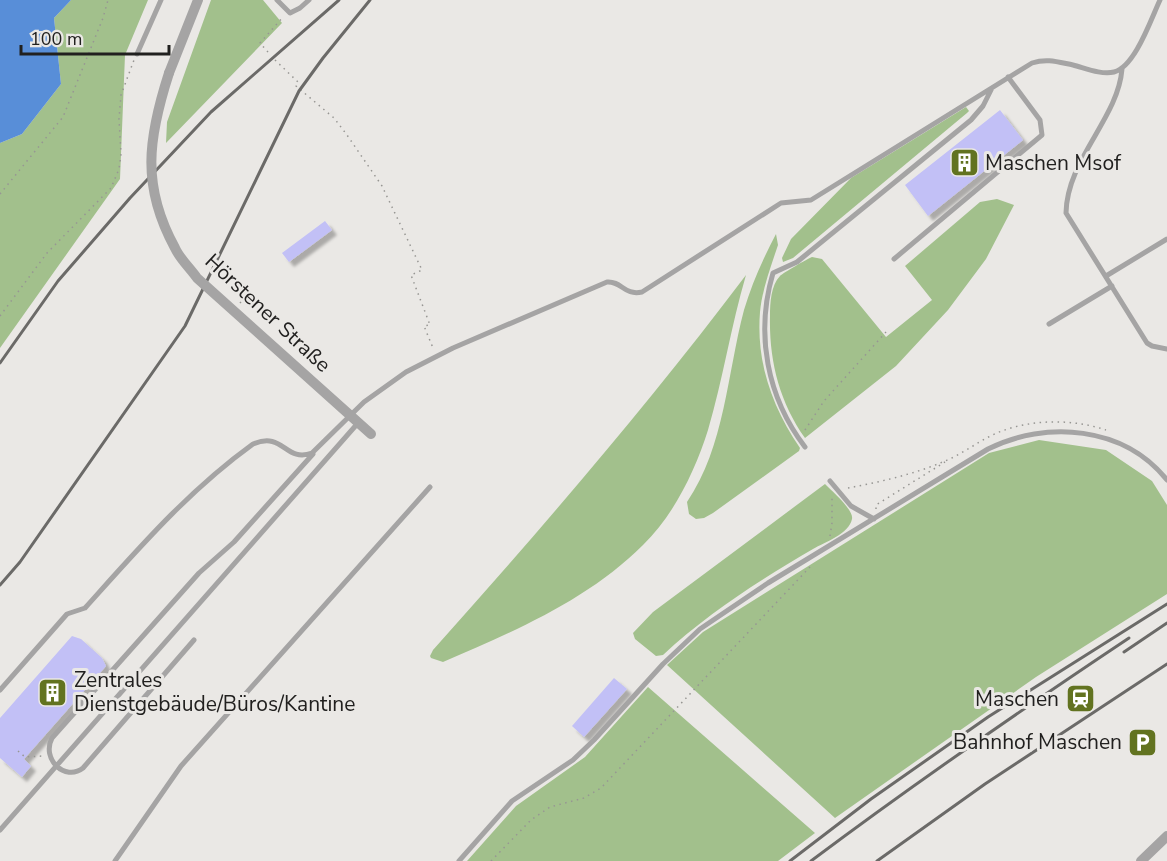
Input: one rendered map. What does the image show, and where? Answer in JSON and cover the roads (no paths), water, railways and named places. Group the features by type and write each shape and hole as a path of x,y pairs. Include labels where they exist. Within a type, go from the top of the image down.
{"street":[{"name":"Hörstener Straße","path":"198,0 157,112 151,149 152,183 160,216 175,249 197,278 371,434"},
{"path":"1141,861 1167,836"}],"lane":[{"path":"137,54 161,0"},
{"path":"277,0 287,11 296,11 309,0"},
{"path":"194,640 83,768 73,773 67,772 48,755 52,738 199,573 234,542 318,448 375,394 406,372 436,356 607,282 613,282 630,293 642,292 781,202 812,200 1032,63 1050,60 1112,73 1122,69 1133,57 1160,0"},
{"path":"1122,69 1121,81 1114,98 1086,151 1066,200 1066,213 1147,343 1167,349"},
{"path":"894,259 1042,135 1040,120 1008,77"},
{"path":"805,447 793,432 777,399 768,366 764,331 773,273 797,262 971,120 983,106 991,89"},
{"path":"1106,276 1167,239"},
{"path":"1049,324 1112,286"},
{"path":"0,830 358,423"},
{"path":"459,861 512,801 573,760 663,664 700,629 768,583 988,449 1016,436 1031,433 1080,432 1112,441 1141,456 1167,480"},
{"path":"0,690 67,614 85,608 170,515 220,468 253,444 263,440 273,440 297,455 304,456 318,448"},
{"path":"831,483 851,506 874,519"},
{"path":"115,861 181,766 430,487"}],"water":[{"path":"0,0 71,0 54,18 61,84 22,134 0,143"}],"railway":[{"path":"0,363 58,281 130,198 211,112 339,0"},
{"path":"0,585 20,562 185,326 299,91 370,0"},
{"path":"790,861 871,799 988,717 1167,604"},
{"path":"1124,652 1167,623"},
{"path":"811,861 968,747 1129,638"},
{"path":"877,861 985,784 1167,664"}],"place":[{"name":"Maschen Msof","path":"964,163"},
{"name":"Zentrales Dienstgebäude/Büros/Kantine","path":"53,692"},
{"name":"Maschen","path":"1080,699"},
{"name":"Bahnhof Maschen","path":"1143,742"}]}
